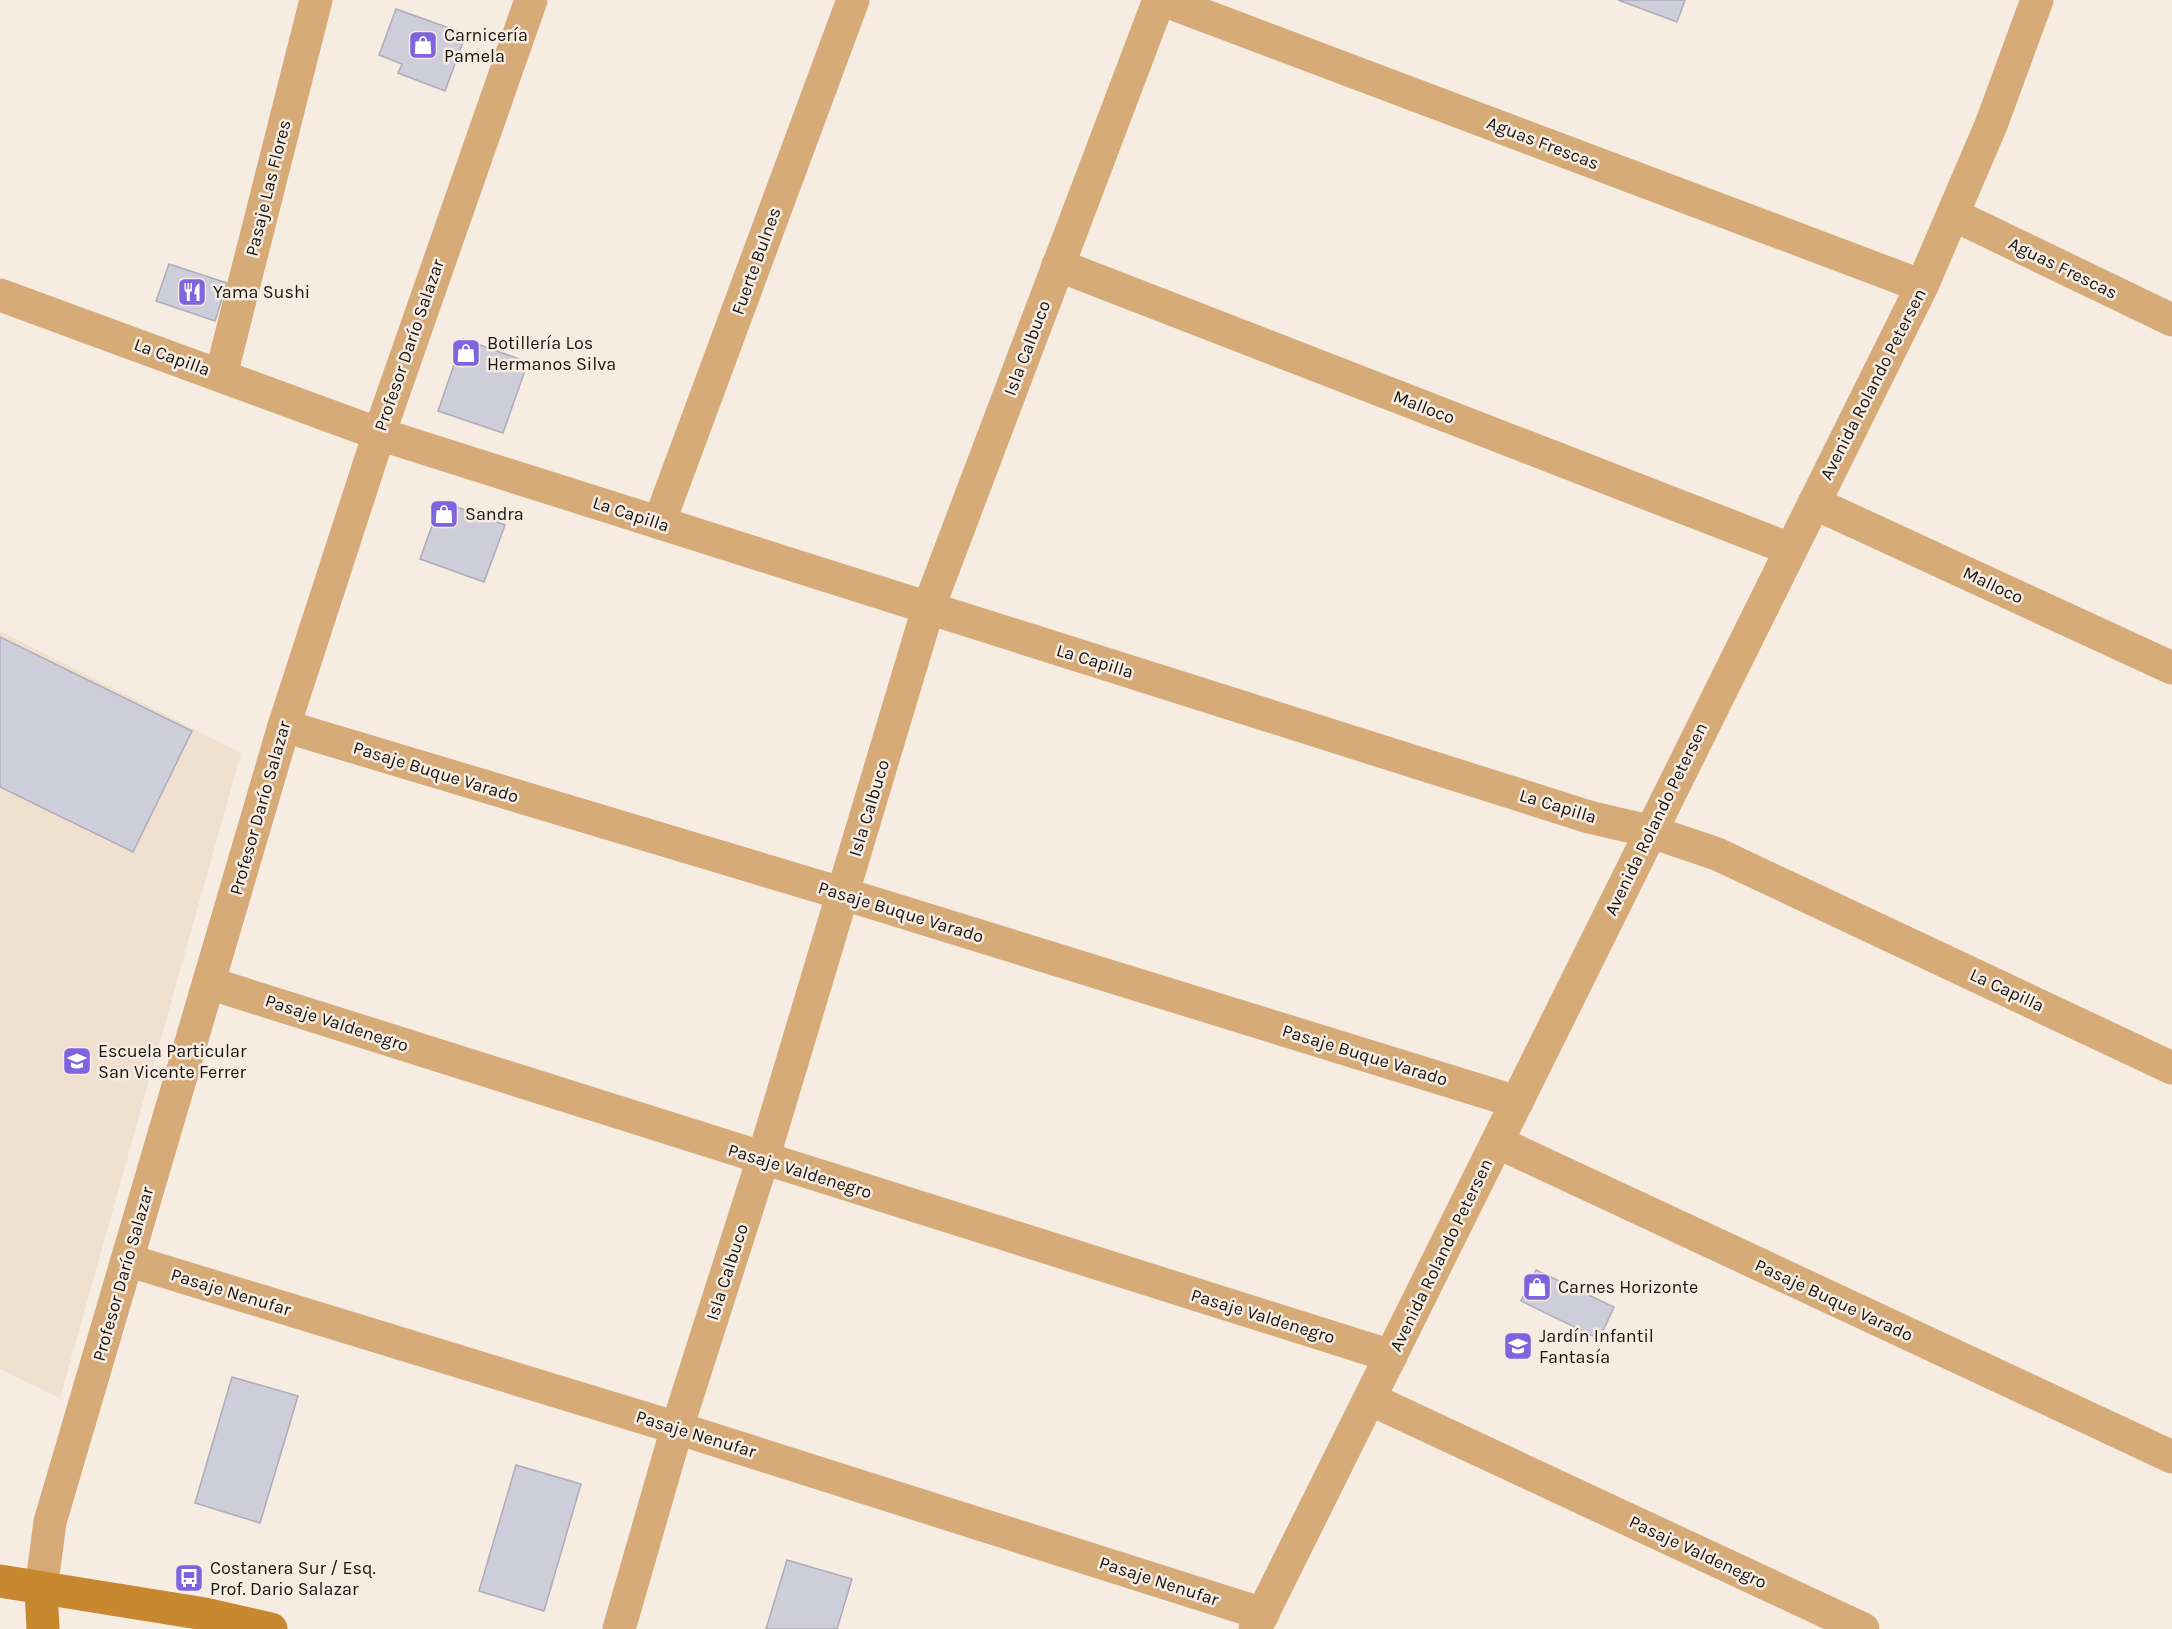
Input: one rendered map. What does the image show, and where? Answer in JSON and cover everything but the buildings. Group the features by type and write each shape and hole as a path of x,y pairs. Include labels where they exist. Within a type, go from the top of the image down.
{"main road":[{"path":"0,1581 40,1590 206,1614 271,1629"},
{"name":"Profesor Darío Salazar","path":"40,1590 43,1629"}],"street":[{"name":"Pasaje Las Flores","path":"221,375 316,0"},
{"name":"Profesor Darío Salazar","path":"40,1590 50,1522 284,726 379,434 531,0"},
{"name":"Fuerte Bulnes","path":"659,523 853,0"},
{"name":"Isla Calbuco","path":"619,1629 677,1428 763,1159 928,609 1161,0"},
{"name":"Aguas Frescas","path":"1161,0 1922,286"},
{"name":"Avenida Rolando Petersen","path":"1259,1621 1649,831 1922,286 1954,215 2036,0"},
{"name":"Aguas Frescas","path":"1954,215 2172,320"},
{"name":"Malloco","path":"1058,265 1790,549"},
{"name":"La Capilla","path":"0,295 379,434 1589,817 1649,831 1741,864 2172,1068"},
{"name":"Malloco","path":"1814,503 2172,668"},
{"name":"Pasaje Buque Varado","path":"284,726 844,894 1516,1102"},
{"name":"Pasaje Valdenegro","path":"209,983 1391,1356"},
{"name":"Pasaje Buque Varado","path":"1497,1142 2172,1457"},
{"name":"Pasaje Nenufar","path":"127,1260 677,1428 1259,1621"},
{"name":"Pasaje Valdenegro","path":"1370,1399 1863,1629"}],"shaded area":[{"name":"Escuela Particular San Vicente Ferrer","path":"0,631 241,753 60,1398 0,1369"}],"place":[{"name":"Carnicería Pamela","path":"423,45"},
{"name":"Yama Sushi","path":"192,292"},
{"name":"Botillería Los Hermanos Silva","path":"466,353"},
{"name":"Sandra","path":"444,514"},
{"name":"Escuela Particular San Vicente Ferrer","path":"77,1061"},
{"name":"Carnes Horizonte","path":"1537,1287"},
{"name":"Jardín Infantil Fantasía","path":"1518,1346"},
{"name":"Costanera Sur / Esq. Prof. Dario Salazar","path":"189,1578"}]}
